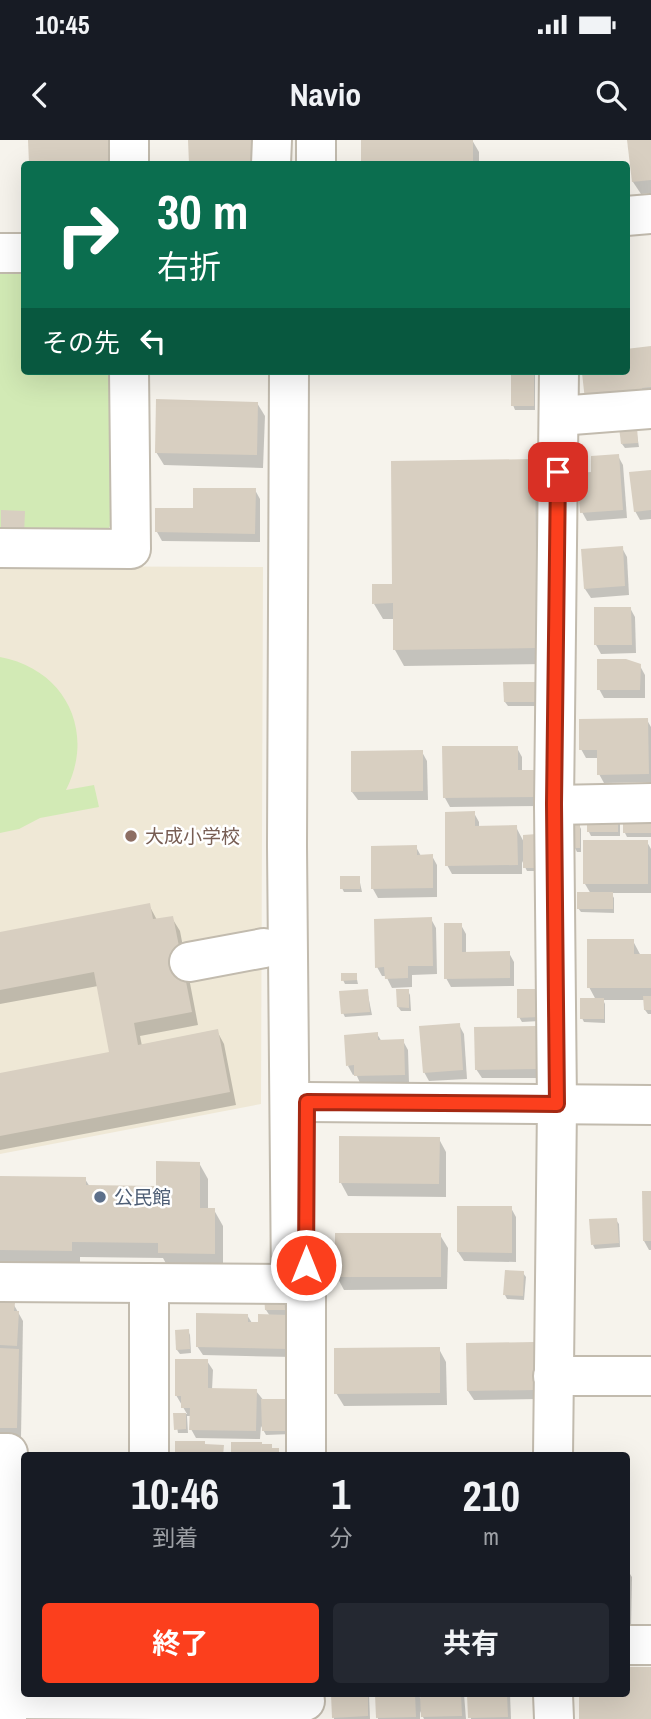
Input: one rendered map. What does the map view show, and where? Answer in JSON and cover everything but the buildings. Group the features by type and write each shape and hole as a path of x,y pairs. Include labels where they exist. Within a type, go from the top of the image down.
{"street":[{"path":"129,161 130,140"},
{"path":"271,161 272,140"},
{"path":"289,140 289,161"},
{"path":"316,140 316,161"},
{"path":"630,216 651,214"},
{"path":"0,253 21,253"},
{"path":"0,548 131,549 130,375"},
{"path":"0,1265 268,1266 271,375"},
{"path":"0,1282 291,1284 287,873 289,375"},
{"path":"306,1452 315,375"},
{"path":"553,1452 557,1104 554,804 559,375"},
{"path":"559,416 651,408"},
{"path":"554,804 651,803"},
{"path":"190,962 264,948"},
{"path":"307,1102 651,1105"},
{"path":"149,1452 158,1283"},
{"path":"158,1283 167,1452"},
{"path":"553,1376 651,1376"},
{"path":"0,1453 8,1454 5,1701 305,1705"},
{"path":"630,1645 651,1645"},
{"path":"554,1697 554,1719"}],"shaded area":[{"name":"大成小学校","path":"0,566 263,567 261,1104 0,1154"}],"green space":[{"path":"0,266 21,267 21,375 113,375 112,523 103,537 0,536"},
{"path":"0,657 23,664 42,675 57,689 69,706 75,725 77,746 74,768 66,790 94,785 99,807 40,818 19,829 0,833"}],"place":[{"name":"大成小学校","path":"131,836"},
{"name":"公民館","path":"100,1197"}],"route":[{"path":"306,1265 307,1102 557,1104 554,804 558,472"}]}
